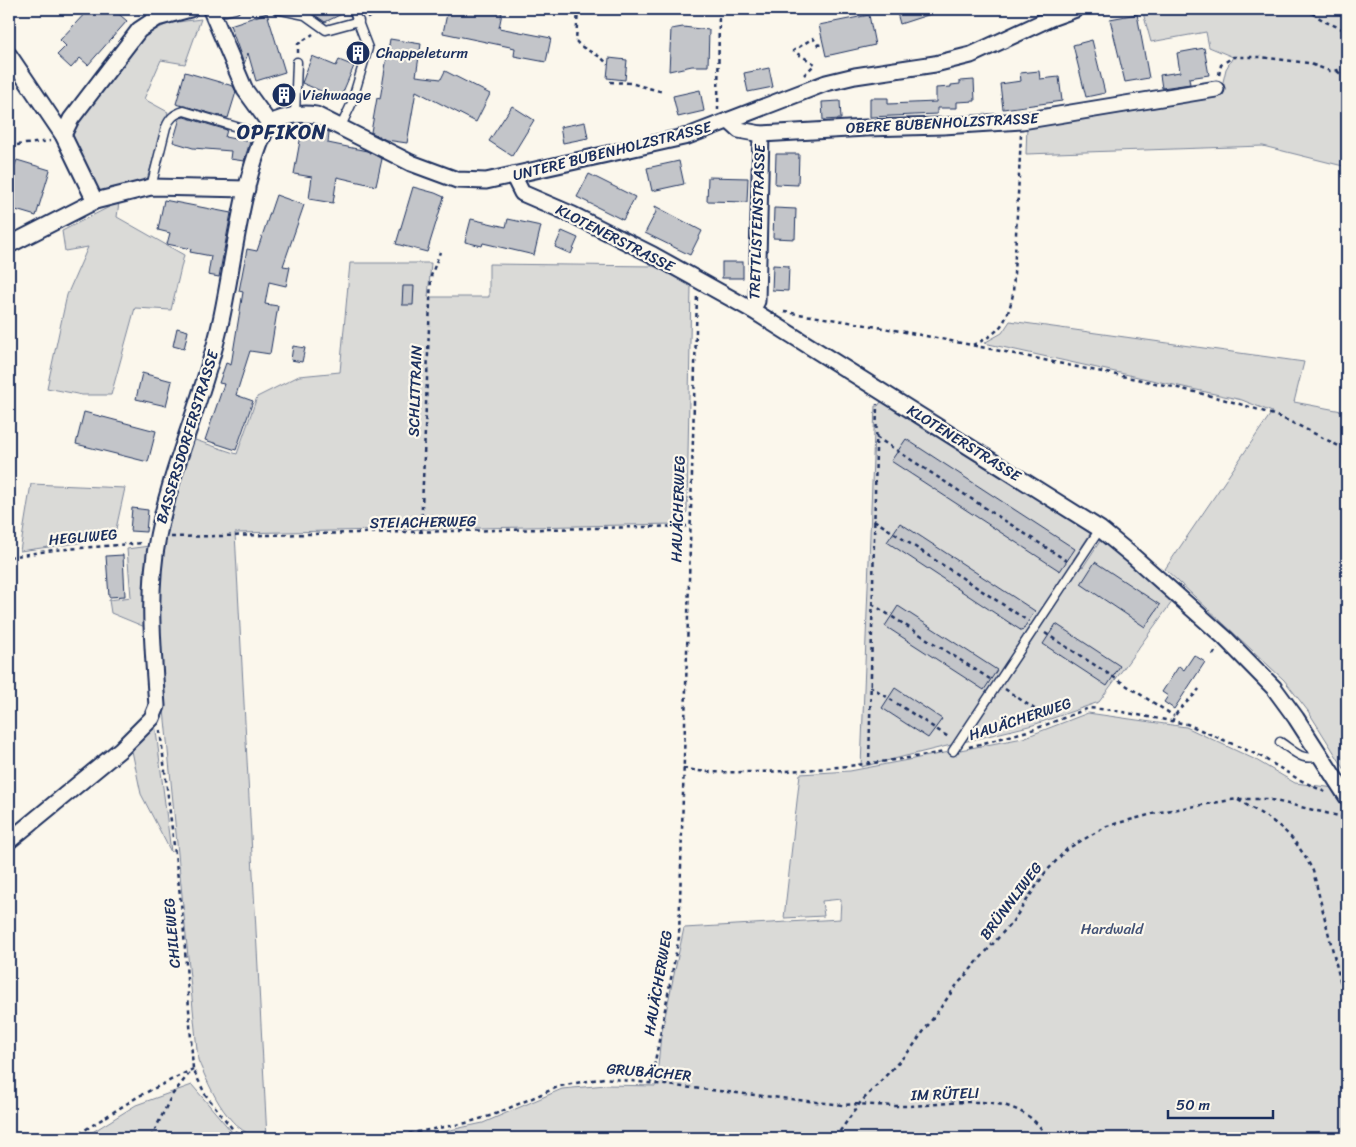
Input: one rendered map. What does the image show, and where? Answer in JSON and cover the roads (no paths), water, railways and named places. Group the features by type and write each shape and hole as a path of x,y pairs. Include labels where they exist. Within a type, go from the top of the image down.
{"street":[{"path":"64,135 71,118 140,30 157,18 190,9"},
{"path":"208,9 245,90 266,129 295,115 316,115 341,126"},
{"name":"UNTERE BUBENHOLZSTRASSE","path":"341,126 381,149 457,180 480,182 674,139 724,123 826,83 855,76 935,64 970,55 1051,18 1076,9"},
{"path":"9,55 64,135 95,201"},
{"name":"OBERE BUBENHOLZSTRASSE","path":"724,123 739,130 761,134 1022,121 1216,89"},
{"name":"BASSERSDORFERSTRASSE","path":"9,841 121,749 152,718 158,706 151,626 152,576 158,537 167,496 219,328 247,190 266,129"},
{"name":"TRETTLISTEINSTRASSE","path":"752,310 757,301 761,134"},
{"name":"KLOTENERSTRASSE","path":"513,175 522,193 572,215 752,310 1100,530 1134,557 1231,644 1274,688 1321,754 1347,797"},
{"path":"9,245 95,201 151,187 247,190"}],"lane":[{"path":"208,9 226,11 235,9"},
{"path":"276,9 305,15 326,30 359,22"},
{"path":"341,126 351,105 368,48 353,9"},
{"path":"295,115 298,62"},
{"path":"151,187 166,127 169,119 176,113 184,111 266,129"},
{"path":"953,751 1034,626 1100,530"},
{"path":"1280,742 1305,758 1314,758 1321,754"}],"place":[{"name":"Chappeleturm","path":"358,53"},
{"name":"Viehwaage","path":"284,95"}],"district":[{"name":"OPFIKON","path":"282,132"}],"park label":[{"name":"Hardwald","path":"1112,929"}]}
